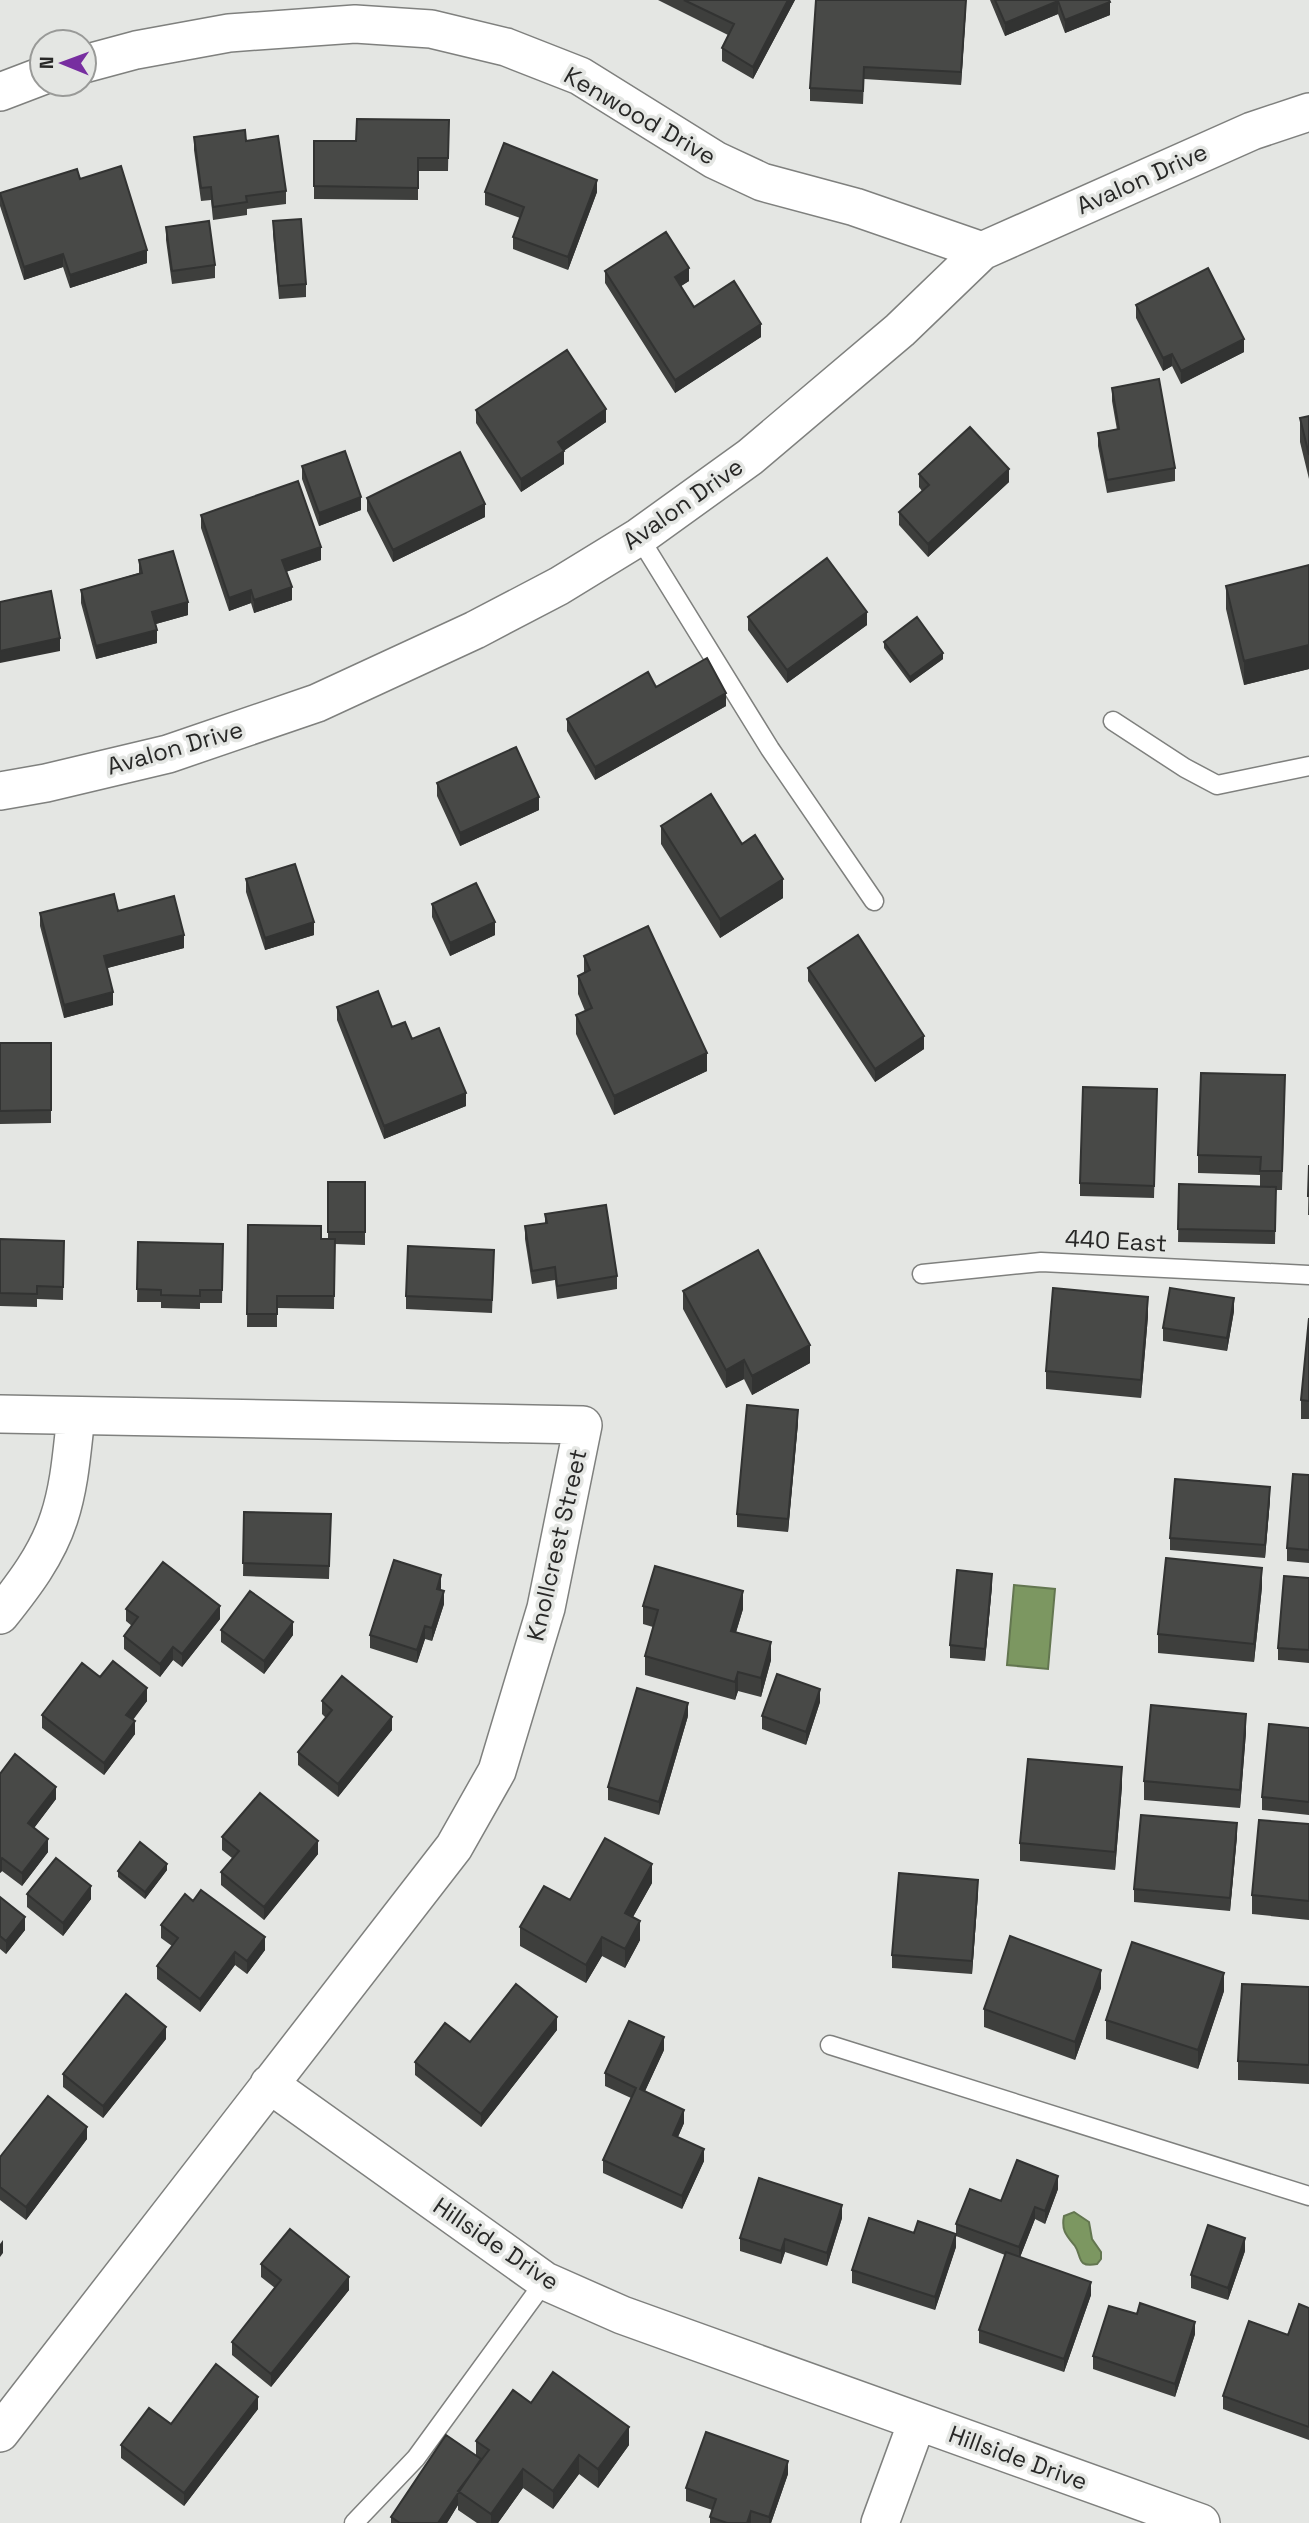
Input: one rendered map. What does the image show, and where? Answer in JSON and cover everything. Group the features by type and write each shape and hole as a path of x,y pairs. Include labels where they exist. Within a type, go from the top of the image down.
{"street":[{"name":"Kenwood Drive","path":"98,60 136,50 229,33 355,24 431,29 506,47 580,76 715,160 762,182 855,207 982,251"},
{"path":"0,92 28,81"},
{"name":"Avalon Drive","path":"0,791 168,754 317,703 475,630 559,586 639,537 750,457 900,330 982,251 1252,131 1309,112"},
{"name":"Knollcrest Street","path":"0,1414 583,1426 546,1608 497,1771 454,1847 356,1976 269,2084"},
{"path":"0,1615 32,1574 59,1518 67,1488 76,1416"},
{"path":"0,2433 269,2084"},
{"name":"Hillside Drive","path":"269,2084 545,2281 622,2315 1201,2523"},
{"path":"880,2523 917,2422"}],"lane":[{"path":"639,537 770,749 874,901"},
{"path":"1113,721 1185,768 1217,785 1309,766"},
{"name":"440 East","path":"922,1273 1041,1262 1309,1275"},
{"path":"830,2045 1309,2196"},
{"path":"354,2523 416,2458 545,2281"}],"shaded area":[{"path":"1014,1585 1055,1589 1048,1669 1007,1665"},
{"path":"1074,2212 1089,2222 1092,2239 1101,2252 1101,2259 1097,2264 1083,2263 1065,2233 1064,2216"}],"building":[{"path":"684,0 788,0 753,67 722,48 734,24"},
{"path":"816,0 966,0 961,72 864,67 863,91 810,88"},
{"path":"995,0 1109,0 1110,2 1065,20 1058,1 1005,23"},
{"path":"357,119 449,120 448,158 418,158 418,188 314,186 314,141 356,141"},
{"path":"245,130 246,141 278,136 286,191 246,196 247,202 213,207 211,187 201,188 194,137"},
{"path":"504,143 597,180 568,257 513,237 524,207 485,192"},
{"path":"121,166 147,250 70,275 63,254 24,267 0,193 77,169 80,179"},
{"path":"301,219 306,284 279,286 273,221"},
{"path":"209,221 215,265 172,271 166,227"},
{"path":"666,232 689,268 675,277 694,307 734,281 761,324 675,380 605,271"},
{"path":"1208,268 1244,339 1181,371 1172,354 1163,358 1136,305"},
{"path":"567,350 606,409 558,442 564,451 521,479 476,410"},
{"path":"1159,379 1175,468 1107,480 1098,433 1119,429 1112,388"},
{"path":"1309,416 1309,455 1300,418"},
{"path":"970,427 1009,469 928,544 899,512 929,485 919,474"},
{"path":"345,451 361,497 319,513 302,466"},
{"path":"460,452 485,504 393,550 367,498"},
{"path":"298,481 321,547 282,560 292,587 254,600 251,590 229,598 201,515"},
{"path":"173,551 188,602 152,612 157,630 96,646 81,590 142,573 139,560"},
{"path":"827,558 867,612 787,670 748,617"},
{"path":"1309,565 1309,645 1244,661 1226,586"},
{"path":"51,591 60,638 0,651 0,602"},
{"path":"917,617 943,653 910,677 884,642"},
{"path":"707,658 726,693 595,767 567,719 648,672 656,687"},
{"path":"516,747 539,797 460,833 437,783"},
{"path":"711,794 742,844 755,835 783,879 720,919 661,826"},
{"path":"295,864 314,922 265,938 246,879"},
{"path":"476,883 495,922 450,943 432,904"},
{"path":"114,894 118,911 174,896 184,935 104,956 113,992 64,1005 40,913"},
{"path":"648,926 707,1053 614,1096 576,1015 592,1008 578,976 590,970 584,956"},
{"path":"858,935 924,1036 875,1069 808,968"},
{"path":"378,991 392,1027 405,1022 412,1039 439,1028 466,1093 384,1126 337,1007"},
{"path":"0,1043 51,1043 51,1110 0,1111"},
{"path":"1201,1073 1285,1075 1282,1171 1260,1171 1261,1157 1198,1155"},
{"path":"1083,1087 1157,1089 1154,1186 1080,1183"},
{"path":"328,1182 365,1182 365,1232 328,1232"},
{"path":"1179,1184 1276,1187 1275,1231 1178,1229"},
{"path":"606,1205 617,1276 557,1286 555,1267 532,1271 525,1226 547,1223 545,1214"},
{"path":"248,1225 321,1226 321,1239 335,1239 334,1296 277,1296 277,1314 247,1314"},
{"path":"0,1239 64,1241 63,1287 37,1286 37,1294 0,1293"},
{"path":"138,1242 223,1244 222,1290 200,1290 200,1296 161,1295 161,1290 137,1289"},
{"path":"408,1246 494,1250 492,1300 406,1296"},
{"path":"758,1250 810,1345 752,1376 744,1360 726,1370 683,1291"},
{"path":"1053,1288 1148,1297 1141,1380 1046,1371"},
{"path":"1170,1288 1234,1298 1227,1338 1163,1328"},
{"path":"1309,1318 1309,1401 1301,1400"},
{"path":"747,1405 798,1410 788,1519 737,1514"},
{"path":"1293,1474 1309,1475 1309,1550 1287,1548"},
{"path":"1175,1479 1270,1487 1265,1545 1170,1538"},
{"path":"244,1512 331,1514 329,1566 243,1563"},
{"path":"1166,1558 1262,1568 1254,1644 1158,1634"},
{"path":"394,1560 441,1575 437,1589 444,1591 432,1628 425,1626 417,1650 370,1635"},
{"path":"163,1562 220,1606 182,1654 173,1647 160,1664 124,1636 138,1617 126,1609"},
{"path":"655,1566 743,1591 731,1631 771,1642 761,1678 738,1672 735,1682 645,1656 658,1610 643,1606"},
{"path":"957,1570 992,1574 985,1649 950,1645"},
{"path":"1284,1576 1309,1578 1309,1650 1278,1648"},
{"path":"250,1591 293,1622 264,1661 221,1630"},
{"path":"113,1661 147,1688 126,1715 135,1721 104,1763 42,1715 82,1663 100,1677"},
{"path":"777,1674 820,1689 806,1732 762,1716"},
{"path":"342,1676 392,1717 338,1784 298,1752 332,1710 322,1701"},
{"path":"637,1688 688,1703 659,1802 608,1787"},
{"path":"1151,1705 1246,1714 1240,1790 1144,1781"},
{"path":"1269,1724 1309,1728 1309,1802 1262,1797"},
{"path":"15,1754 56,1787 28,1823 48,1839 22,1873 2,1858 0,1860 0,1774"},
{"path":"1028,1759 1122,1767 1115,1852 1020,1843"},
{"path":"260,1793 318,1841 264,1907 221,1872 239,1851 222,1837"},
{"path":"1141,1815 1237,1823 1230,1898 1134,1889"},
{"path":"1259,1820 1309,1824 1309,1901 1252,1895"},
{"path":"605,1838 652,1864 625,1913 640,1921 625,1949 602,1937 586,1965 520,1927 544,1886 570,1900"},
{"path":"140,1842 167,1864 145,1892 118,1871"},
{"path":"56,1858 91,1886 63,1923 27,1894"},
{"path":"899,1873 978,1880 972,1961 892,1955"},
{"path":"201,1890 265,1937 247,1961 235,1952 200,1999 157,1966 178,1938 161,1925 185,1894 193,1901"},
{"path":"0,1897 25,1917 6,1941 0,1936"},
{"path":"1010,1936 1101,1970 1075,2042 984,2009"},
{"path":"1132,1942 1224,1973 1198,2050 1106,2020"},
{"path":"516,1984 557,2017 481,2114 415,2062 445,2023 470,2042"},
{"path":"1242,1984 1309,1987 1309,2065 1238,2061"},
{"path":"126,1994 166,2027 103,2106 63,2074"},
{"path":"629,2021 664,2037 640,2089 684,2110 673,2135 704,2149 682,2196 603,2160 636,2088 605,2073"},
{"path":"48,2096 87,2127 26,2207 0,2187 0,2157"},
{"path":"1017,2160 1058,2176 1045,2211 1035,2207 1019,2247 956,2224 970,2189 1001,2201"},
{"path":"759,2178 842,2205 827,2253 785,2239 781,2251 740,2238"},
{"path":"869,2218 914,2233 918,2221 956,2234 935,2297 852,2270"},
{"path":"1208,2225 1245,2238 1228,2288 1191,2275"},
{"path":"290,2229 349,2277 271,2374 232,2342 281,2280 261,2264"},
{"path":"1006,2252 1091,2282 1064,2359 979,2330"},
{"path":"1140,2303 1195,2322 1175,2384 1093,2356 1109,2306 1137,2314"},
{"path":"1299,2304 1309,2308 1309,2427 1223,2396 1249,2321 1288,2335"},
{"path":"216,2364 258,2397 184,2493 121,2445 149,2408 171,2424"},
{"path":"553,2372 629,2427 598,2469 579,2455 553,2491 523,2469 491,2514 458,2491 489,2450 476,2441 513,2390 531,2403"},
{"path":"706,2432 788,2461 769,2517 751,2511 747,2523 727,2523 710,2517 716,2499 686,2488"},
{"path":"446,2435 481,2459 438,2523 400,2523 391,2517"}]}
